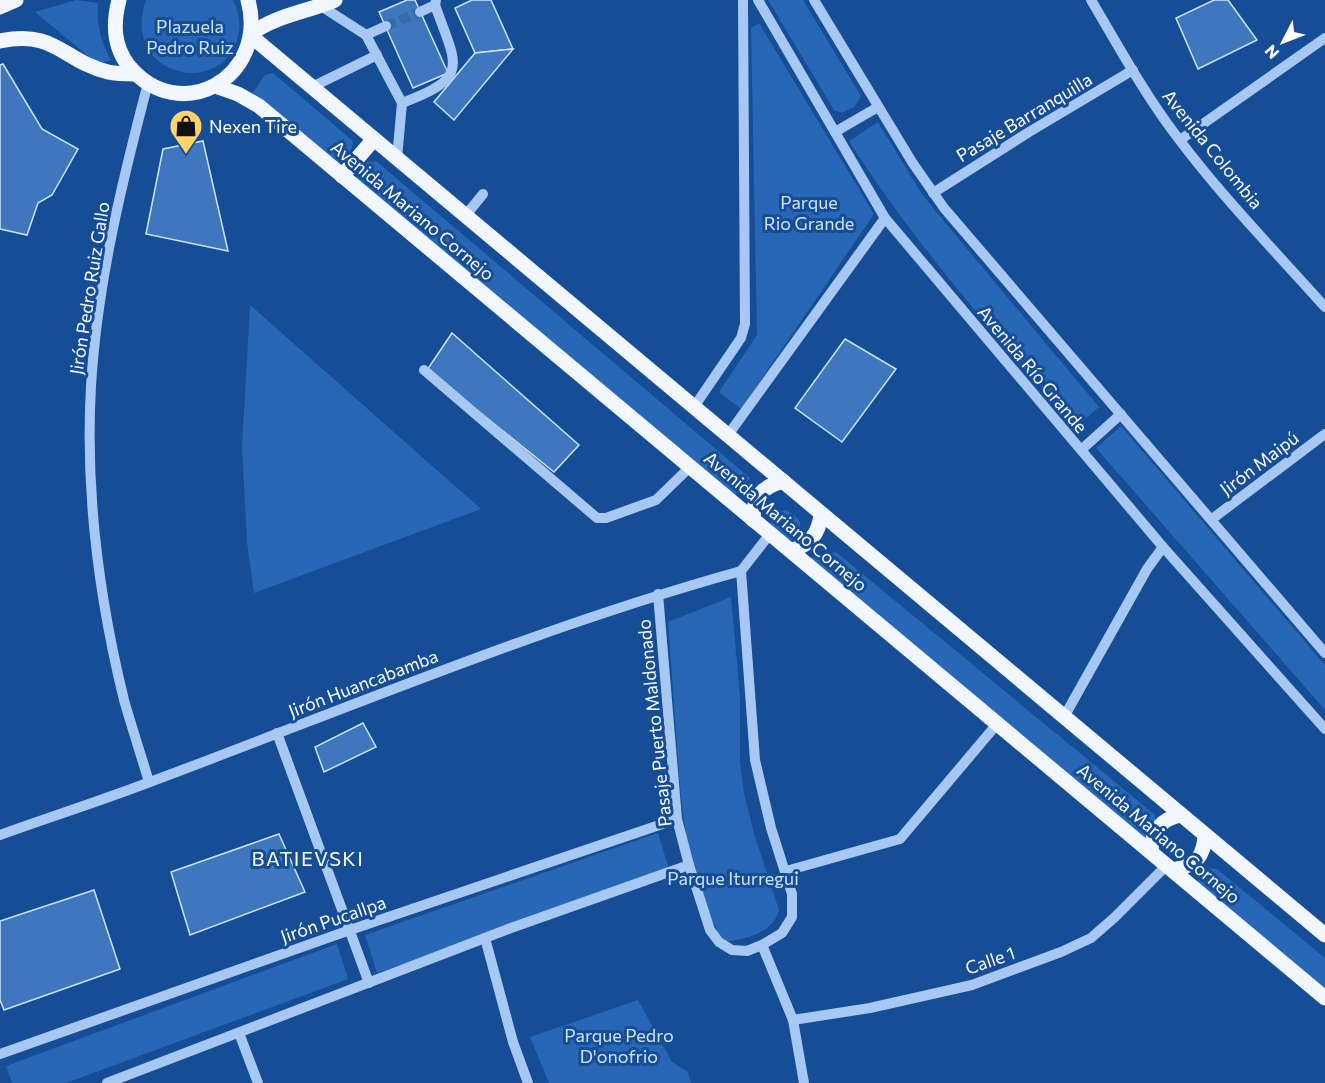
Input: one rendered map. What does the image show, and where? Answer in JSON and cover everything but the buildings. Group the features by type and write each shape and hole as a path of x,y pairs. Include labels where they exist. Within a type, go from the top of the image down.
{"main road":[{"path":"0,7 16,0"},
{"path":"119,0 114,17 115,38 123,58 142,79"},
{"path":"0,41 15,38 39,39 109,73 142,79 164,90 181,93 198,92 215,86 232,74 245,57 252,35 252,15 248,0"},
{"path":"252,35 264,25 278,18 328,3"},
{"name":"Avenida Mariano Cornejo","path":"252,35 1325,935"},
{"name":"Avenida Mariano Cornejo","path":"215,86 238,94 259,106 1325,998"},
{"path":"342,176 374,139"},
{"path":"753,520 754,505 760,493 770,485 783,481"},
{"path":"791,551 804,547 813,538 820,527 821,514"},
{"path":"1151,851 1152,838 1158,826 1168,818 1181,815"},
{"path":"1170,868 1186,867 1197,860 1204,848 1205,835"}],"street":[{"path":"694,407 741,338 745,324 743,0"},
{"name":"Avenida Río Grande","path":"758,0 885,218 1163,547 1325,729"},
{"name":"Avenida Río Grande","path":"814,0 933,193 978,249 1325,652"},
{"name":"Avenida Colombia","path":"1091,0 1132,70 1180,140 1213,181 1325,307"},
{"path":"328,3 366,35 402,103 397,158"},
{"path":"402,103 426,94 445,81 452,73 455,61 435,3 420,12"},
{"path":"366,35 386,26"},
{"path":"1180,140 1325,39"},
{"path":"312,87 376,55"},
{"name":"Pasaje Barranquilla","path":"933,193 1132,70"},
{"name":"Jirón Pedro Ruiz Gallo","path":"142,79 96,327 91,387 90,448 95,533 106,618 125,701 149,782"},
{"path":"835,132 878,107"},
{"path":"466,215 483,194"},
{"path":"728,435 885,218"},
{"path":"424,370 597,518 606,518 656,500 690,467"},
{"path":"1080,450 1121,414"},
{"name":"Jirón Maipú","path":"1212,519 1325,434"},
{"path":"741,571 770,534"},
{"path":"1064,717 1146,569 1163,547"},
{"name":"Jirón Huancabamba","path":"0,835 149,782 426,676 658,594 741,571"},
{"name":"Pasaje Puerto Maldonado","path":"658,594 677,819 710,930 719,942 732,950 747,951 782,933 792,916 792,894 771,828 755,760 741,571"},
{"path":"786,871 900,839 998,724"},
{"path":"277,733 369,983"},
{"name":"Jirón Pucallpa","path":"0,1054 350,930 677,819"},
{"path":"107,1083 485,938 689,865"},
{"name":"Calle 1","path":"793,1020 870,1008 972,985 1061,952 1091,938 1170,868"},
{"path":"485,938 513,1042 528,1083"},
{"path":"762,945 793,1020 804,1083"},
{"path":"240,1033 258,1083"}],"green space":[{"path":"76,0 98,3 100,33 111,60 98,64 35,12"},
{"name":"Plazuela Pedro Ruiz","path":"146,0 233,0 238,13 239,27 238,36 229,56 214,68 195,73 176,70 159,62 147,47 142,26"},
{"path":"768,0 803,0 861,96 854,107 842,113 834,110"},
{"name":"Parque Rio Grande","path":"759,23 874,214 741,409 719,392 757,335 751,28"},
{"path":"273,73 353,141 352,148 339,164 252,94 265,75"},
{"path":"878,122 933,208 1099,407 1075,428 928,253 849,141"},
{"path":"376,161 750,478 730,501 354,179 368,162"},
{"path":"250,305 481,509 254,593 247,542 242,447"},
{"path":"1121,426 1325,665 1325,710 1096,448"},
{"path":"785,510 798,518 800,530 794,539 785,541 770,524 775,515"},
{"path":"836,552 1155,815 1156,825 1143,840 795,561"},
{"name":"Parque Iturregui","path":"731,597 740,697 740,762 744,794 755,837 779,910 776,918 765,929 750,937 725,942 701,896 687,841 680,784 668,622"},
{"path":"658,833 669,869 377,973 365,935"},
{"path":"1207,868 1217,869 1325,958 1325,1001 1195,884"},
{"path":"337,944 348,979 66,1083 12,1083 6,1066"},
{"name":"Parque Pedro D'onofrio","path":"638,1000 672,1062 688,1072 691,1083 549,1083 530,1037"}],"tunnel":[{"path":"386,26 420,12"}],"place":[{"name":"Nexen Tire","path":"186,155"}],"district":[{"name":"BATIEVSKI","path":"308,858"}]}
